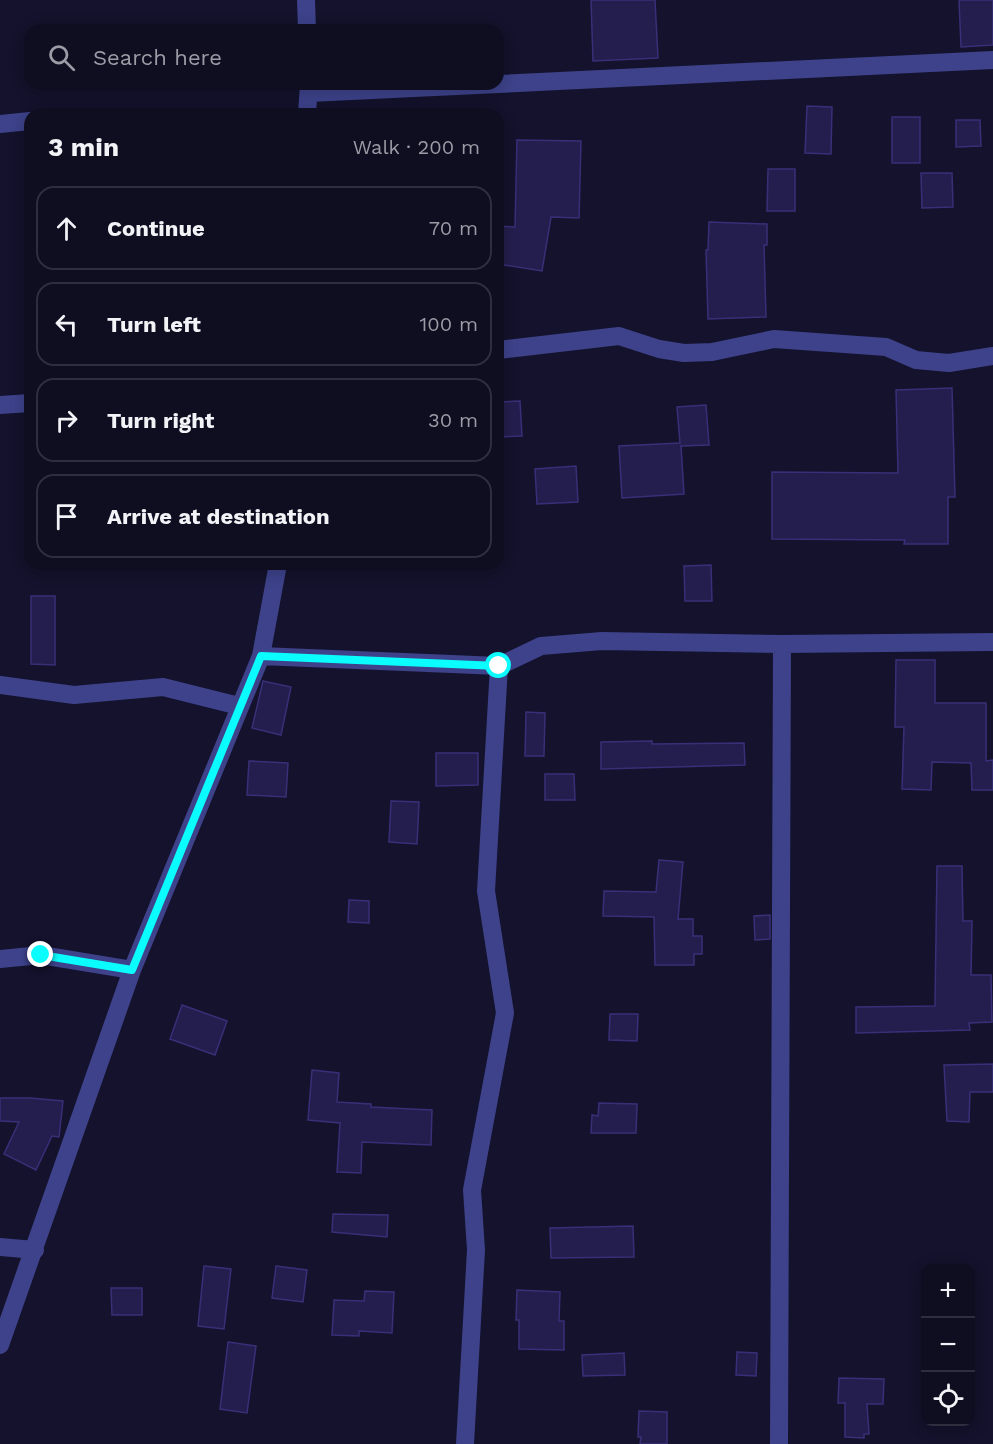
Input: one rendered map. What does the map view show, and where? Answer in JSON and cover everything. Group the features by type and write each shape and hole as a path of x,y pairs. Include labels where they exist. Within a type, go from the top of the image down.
{"street":[{"path":"306,0 307,24"},
{"path":"504,84 993,60"},
{"path":"307,108 309,90"},
{"path":"0,124 24,122"},
{"path":"504,349 619,336 659,349 684,353 712,352 774,339 886,348 916,360 949,363 993,356"},
{"path":"0,405 24,403"},
{"path":"0,1345 132,970 261,656 277,570"},
{"path":"261,656 499,666 541,646 602,640 782,644 993,642"},
{"path":"779,1444 782,644"},
{"path":"465,1444 476,1250 472,1190 506,1013 486,891 499,666"},
{"path":"0,685 74,695 163,687 239,706"},
{"path":"0,959 41,955 132,970"},
{"path":"0,1247 35,1250"}],"building":[{"path":"591,0 655,0 658,58 593,61"},
{"path":"959,0 993,0 993,45 961,47"},
{"path":"807,106 832,107 831,154 805,153"},
{"path":"892,117 920,117 920,163 892,163"},
{"path":"956,120 980,120 981,146 956,147"},
{"path":"517,140 581,141 579,218 551,217 542,271 504,265 504,226 515,227"},
{"path":"768,169 795,169 795,211 767,211"},
{"path":"921,173 952,173 953,207 922,208"},
{"path":"709,222 767,224 767,245 764,245 766,317 708,319 706,250 708,250"},
{"path":"952,388 955,497 948,497 948,544 904,544 905,540 772,539 772,472 898,473 896,390"},
{"path":"520,401 522,436 504,437 504,402"},
{"path":"706,405 709,445 681,446 684,494 622,498 619,446 680,443 677,407"},
{"path":"576,466 578,502 537,504 535,469"},
{"path":"711,565 712,601 685,601 684,566"},
{"path":"31,596 55,596 55,665 31,664"},
{"path":"896,660 935,660 935,703 986,703 986,761 993,760 993,790 972,790 971,763 932,762 931,790 902,789 904,727 895,727"},
{"path":"263,681 291,687 281,735 252,728"},
{"path":"526,712 545,713 544,756 525,756"},
{"path":"652,741 652,744 744,743 745,765 601,769 601,742"},
{"path":"436,753 478,753 478,785 436,786"},
{"path":"249,761 288,763 286,797 247,795"},
{"path":"545,774 574,774 575,800 545,800"},
{"path":"391,801 419,802 417,844 389,842"},
{"path":"659,860 683,862 678,919 693,919 693,936 702,936 702,954 694,954 694,965 655,965 654,917 603,916 604,891 656,892"},
{"path":"937,866 962,866 963,921 972,921 971,975 991,975 992,1022 969,1023 970,1030 856,1033 856,1007 935,1006"},
{"path":"349,900 369,901 369,923 348,922"},
{"path":"770,915 770,939 755,940 754,916"},
{"path":"182,1005 227,1021 215,1055 170,1039"},
{"path":"610,1014 638,1014 637,1041 609,1040"},
{"path":"993,1064 993,1092 970,1092 969,1122 947,1121 944,1065"},
{"path":"312,1070 339,1073 337,1102 371,1104 371,1107 432,1110 431,1145 362,1142 361,1173 337,1172 340,1123 308,1120"},
{"path":"0,1098 63,1101 59,1137 52,1136 36,1170 4,1154 19,1122 0,1121"},
{"path":"599,1103 637,1104 636,1133 591,1133 592,1115 598,1116"},
{"path":"333,1214 388,1215 387,1237 332,1232"},
{"path":"633,1226 634,1257 551,1258 550,1228"},
{"path":"204,1266 231,1269 224,1329 198,1326"},
{"path":"276,1266 307,1270 303,1302 272,1298"},
{"path":"111,1288 142,1288 142,1315 112,1315"},
{"path":"517,1290 560,1292 559,1321 564,1321 564,1350 519,1349 519,1320 516,1320"},
{"path":"365,1291 394,1292 392,1333 359,1331 359,1336 332,1335 334,1300 364,1301"},
{"path":"228,1342 256,1346 247,1413 220,1409"},
{"path":"737,1352 757,1353 756,1376 736,1375"},
{"path":"624,1353 625,1375 583,1376 582,1355"},
{"path":"839,1378 884,1379 883,1404 867,1404 869,1434 864,1434 864,1438 845,1437 845,1403 838,1403"},
{"path":"639,1411 667,1412 667,1444 640,1444"}],"route":[{"path":"41,955 132,970 261,656 499,666"}]}
